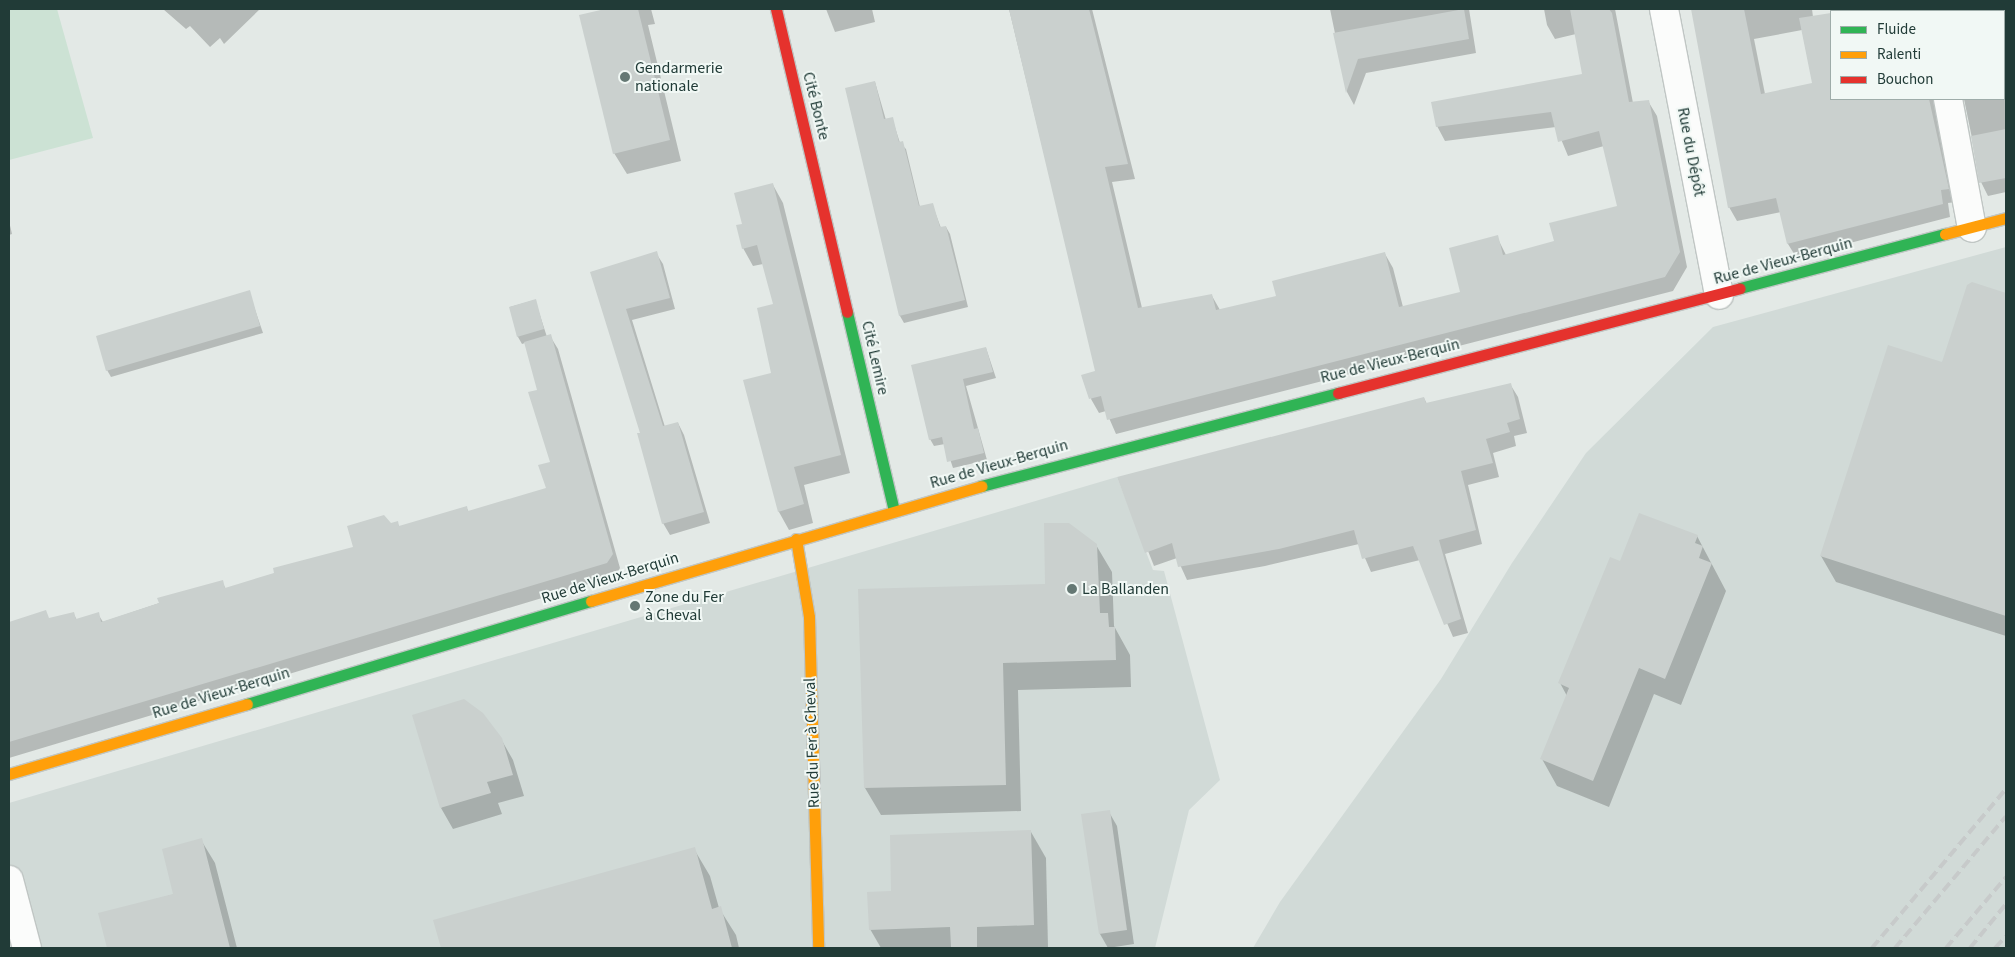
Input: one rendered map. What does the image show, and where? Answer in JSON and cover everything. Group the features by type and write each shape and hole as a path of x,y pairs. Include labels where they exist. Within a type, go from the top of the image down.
{"street":[{"name":"Cité Bonte","path":"776,9 825,212"},
{"name":"Rue du Dépôt","path":"1664,9 1719,295"},
{"path":"1948,100 1972,228"},
{"name":"Cité Lemire","path":"825,212 894,511"},
{"name":"Rue de Vieux-Berquin","path":"9,774 796,539 1141,442 1719,295 2006,218"},
{"name":"Rue du Fer à Cheval","path":"796,539 809,617 818,948"},
{"path":"9,880 28,948"}],"shaded area":[{"path":"2006,247 2006,948 1253,948 1280,902 1441,679 1512,563 1586,453 1713,327"},
{"path":"1117,477 1153,570 1164,571 1220,780 1189,810 1155,948 9,948 9,803"}],"green space":[{"path":"9,9 57,9 93,138 9,160"}],"building":[{"name":"Gendarmerie nationale","path":"605,9 638,9 670,140 613,154 579,15"},
{"path":"1009,9 1089,9 1128,164 1105,167 1138,308 1212,294 1216,310 1276,296 1272,281 1385,252 1399,307 1460,292 1449,248 1498,235 1503,255 1554,241 1549,223 1617,206 1599,131 1558,142 1551,112 1436,127 1431,102 1582,74 1570,9 1609,9 1612,13 1629,102 1649,100 1680,252 1665,277 1107,420 1101,396 1089,399 1081,375 1095,371"},
{"path":"1464,9 1469,39 1358,59 1346,93 1333,33"},
{"path":"1691,9 1744,9 1761,94 1812,83 1799,18 1830,13 1830,100 1929,100 1949,189 1941,190 1943,204 1787,244 1776,198 1728,208"},
{"path":"875,81 884,119 893,117 899,142 903,141 919,206 933,203 940,227 946,226 965,300 899,316 845,88"},
{"path":"2006,129 2006,178 1979,183 1971,136"},
{"path":"773,183 841,455 794,467 804,504 778,512 743,380 771,373 757,308 773,304 757,245 742,249 736,225 742,224 734,193"},
{"path":"657,251 670,298 626,309 663,426 678,422 704,512 662,524 637,433 640,433 590,272"},
{"path":"1972,282 2006,293 2006,616 1820,556 1888,345 1942,362 1967,285"},
{"path":"250,290 260,326 106,371 96,336"},
{"path":"536,299 544,329 517,337 509,307"},
{"path":"551,334 613,554 607,563 9,742 9,622 46,610 49,618 74,612 76,619 99,612 101,622 159,603 157,598 223,580 225,588 274,573 273,568 353,547 347,526 384,515 391,523 398,521 399,526 467,506 468,511 546,488 538,465 550,462 528,392 537,390 524,342"},
{"path":"986,347 993,372 963,379 974,429 978,428 984,453 947,462 942,437 929,440 911,365"},
{"path":"1511,383 1520,419 1507,423 1510,432 1486,439 1493,463 1461,471 1476,530 1439,540 1461,619 1444,625 1413,546 1362,559 1354,530 1279,549 1178,567 1172,543 1145,553 1117,477 1424,397 1426,403"},
{"path":"1639,513 1698,535 1695,543 1703,546 1699,558 1712,563 1665,679 1639,668 1593,781 1540,759 1569,688 1558,683 1610,557 1620,561"},
{"path":"1044,523 1069,523 1097,544 1100,613 1108,613 1109,627 1115,627 1116,660 1003,663 1006,785 864,788 858,589 1045,584"},
{"path":"464,699 483,713 502,738 513,775 487,782 491,793 440,808 412,715"},
{"path":"1110,810 1127,930 1099,934 1081,814"},
{"path":"1031,830 1034,925 977,927 977,947 951,947 950,927 869,930 867,892 891,891 890,835"},
{"path":"202,838 230,948 107,948 98,913 173,894 162,849"},
{"path":"695,847 712,909 721,906 732,948 441,948 433,920"}],"railway":[{"path":"1872,948 2006,789"},
{"path":"1895,948 2006,816"},
{"path":"1946,948 2006,877"},
{"path":"1970,948 2006,904"},
{"path":"1995,948 2006,936"}],"traffic: fast":[{"path":"1740,288 1945,234"},
{"path":"847,312 894,511"},
{"path":"981,486 1338,393"},
{"path":"247,704 591,601"}],"traffic: slow":[{"path":"1945,234 2006,218"},
{"path":"591,601 981,486"},
{"path":"796,539 809,617 818,948"},
{"path":"9,774 247,704"}],"traffic: jam":[{"path":"776,9 847,312"},
{"path":"1338,393 1740,288"}],"place":[{"name":"Gendarmerie nationale","path":"625,77"},
{"name":"La Ballanden","path":"1072,589"},
{"name":"Zone du Fer à Cheval","path":"635,606"}]}
